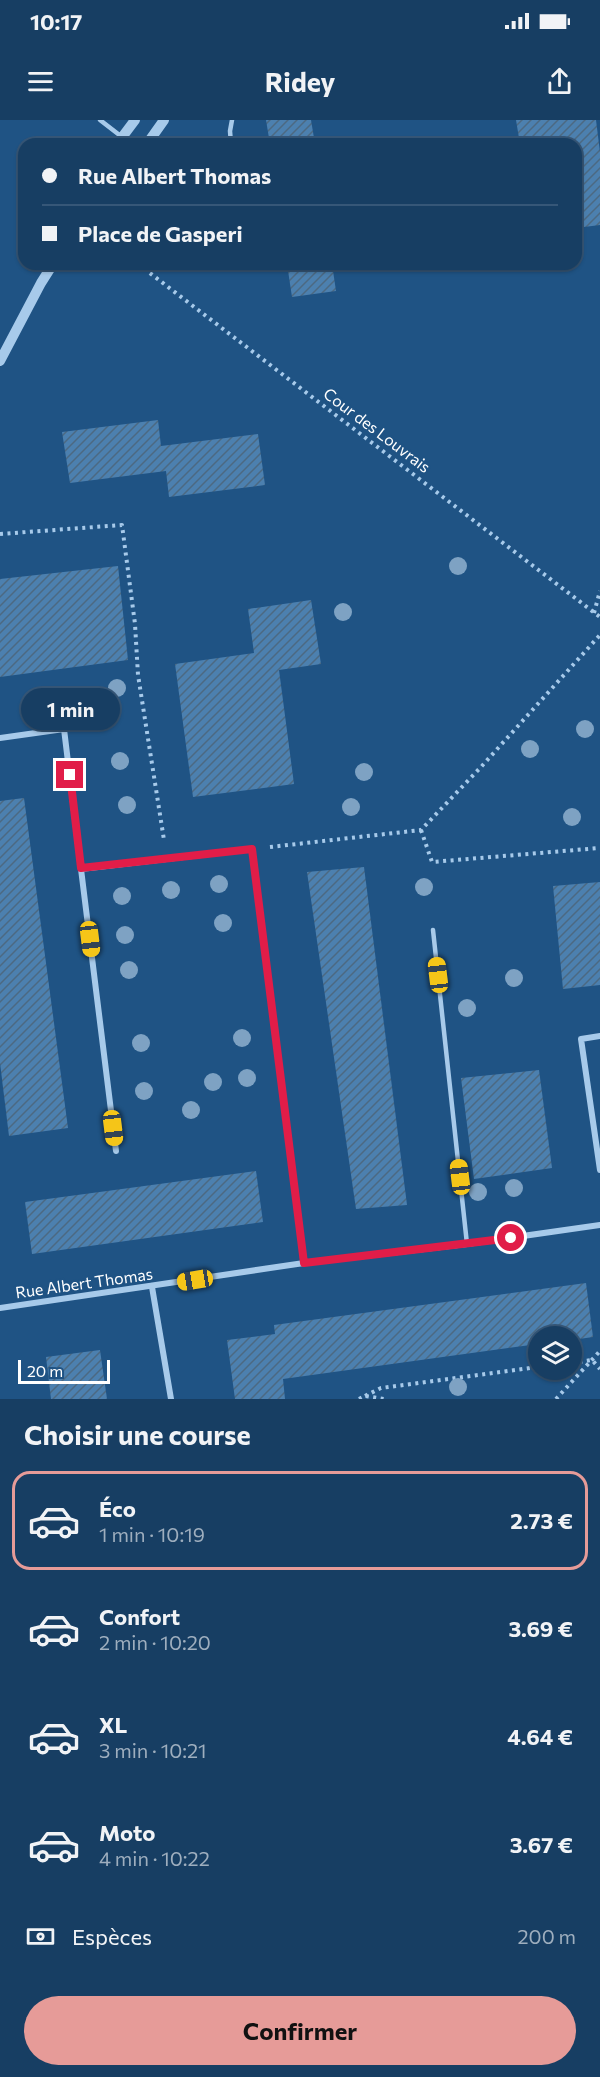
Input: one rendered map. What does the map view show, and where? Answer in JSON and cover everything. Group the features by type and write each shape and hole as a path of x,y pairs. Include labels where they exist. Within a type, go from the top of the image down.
{"street":[{"path":"122,138 135,120"},
{"path":"151,138 164,120"},
{"path":"0,362 49,270"},
{"path":"0,738 64,729 116,1151"},
{"path":"81,868 252,849 304,1263"},
{"path":"600,1036 581,1039 600,1170"},
{"name":"Rue Albert Thomas","path":"0,1308 304,1263 467,1244 600,1225"},
{"path":"152,1287 171,1399"}],"lane":[{"path":"100,120 117,138"},
{"path":"231,138 232,120"},
{"path":"433,930 467,1244"}],"path":[{"name":"Cour des Louvrais","path":"146,270 600,617"},
{"path":"0,534 122,525 135,624 138,675 166,858"},
{"path":"594,613 600,591"},
{"path":"252,849 421,830 600,635"},
{"path":"421,830 432,862 600,848"},
{"path":"556,1399 600,1351"},
{"path":"582,1362 592,1360"},
{"path":"592,1360 600,1369"},
{"path":"359,1399 381,1388 528,1368"},
{"path":"365,1396 384,1399"}],"building":[{"path":"266,120 311,120 314,138 269,138"},
{"path":"516,120 596,120 600,152 600,225 582,227 582,138 519,138"},
{"path":"288,270 333,270 336,291 292,297"},
{"path":"158,420 161,446 258,434 265,485 169,497 166,471 70,483 62,432"},
{"path":"118,566 128,660 0,677 0,579"},
{"path":"311,600 321,664 279,670 294,784 193,797 175,664 254,653 248,609"},
{"path":"24,798 68,1128 9,1136 0,1063 0,801"},
{"path":"364,867 407,1205 356,1209 307,872"},
{"path":"600,882 600,985 563,989 553,886"},
{"path":"539,1070 552,1168 474,1179 461,1078"},
{"path":"256,1171 263,1222 32,1254 25,1202"},
{"path":"586,1283 593,1337 582,1339 582,1326 528,1326 528,1345 283,1379 285,1399 235,1399 227,1340 275,1334 274,1325"},
{"path":"100,1350 107,1399 51,1399 46,1357"}],"route":[{"path":"70,775 81,868 252,849 304,1263 511,1238"}]}
